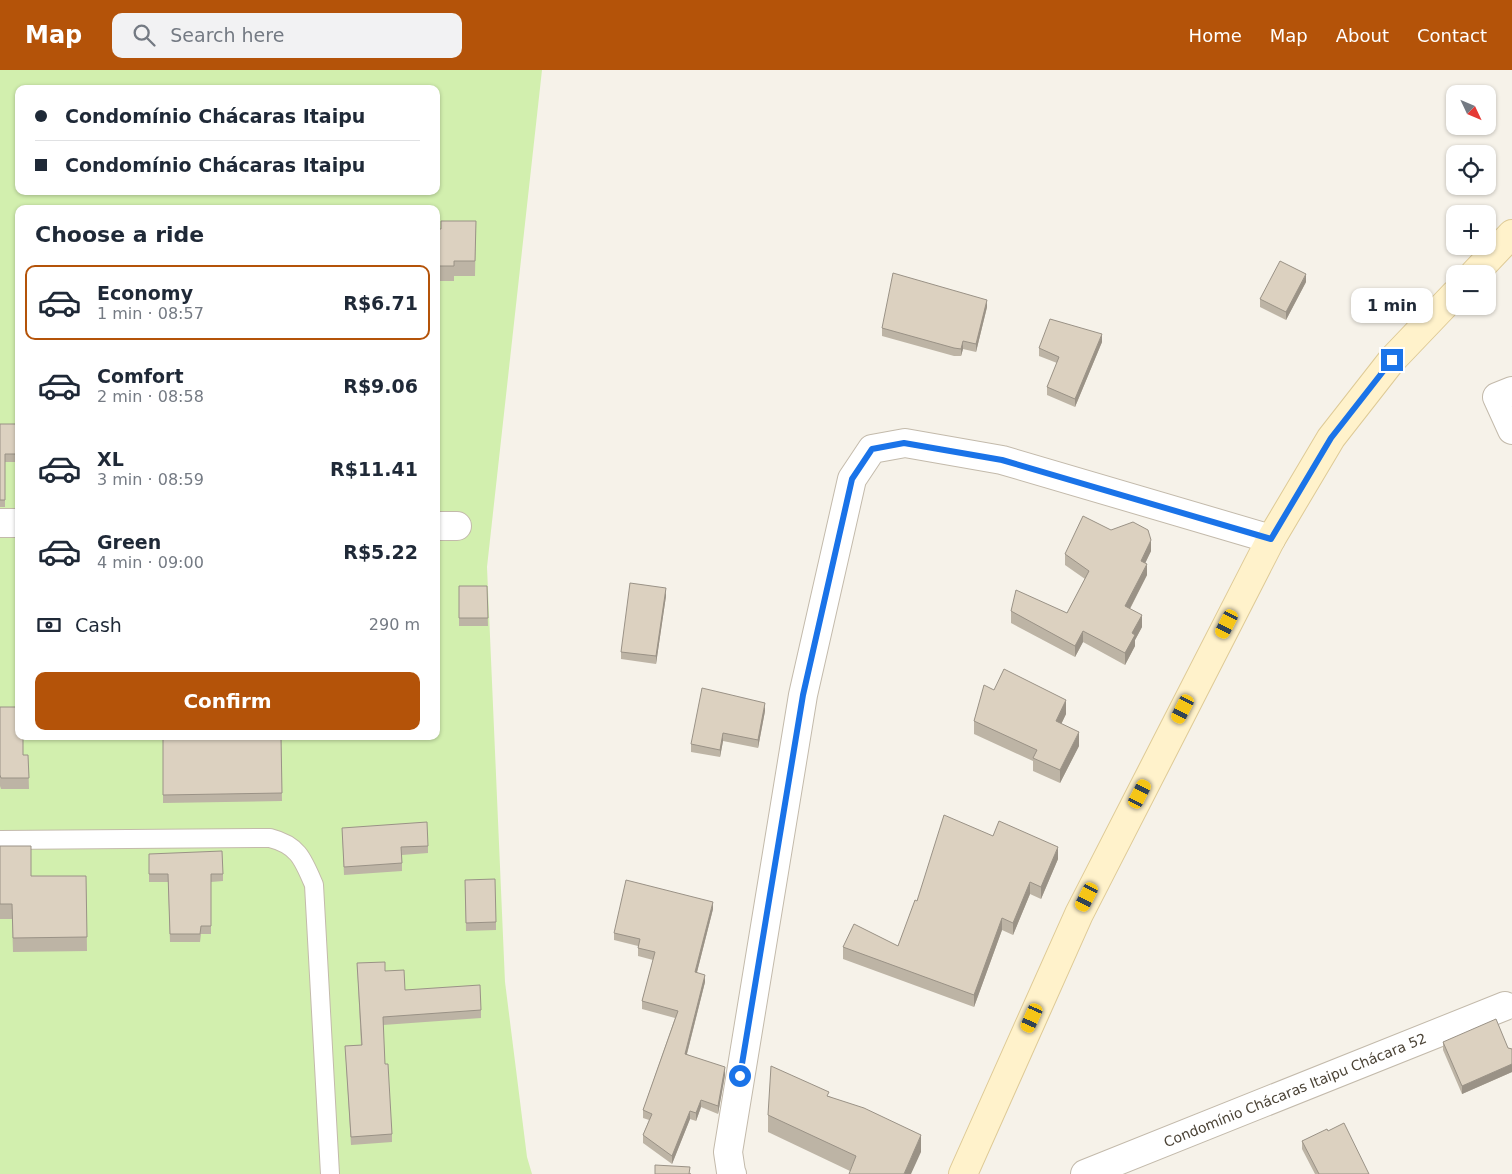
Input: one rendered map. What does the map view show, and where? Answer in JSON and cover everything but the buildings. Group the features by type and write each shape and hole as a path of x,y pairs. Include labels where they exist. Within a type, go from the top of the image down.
{"street":[{"path":"1483,265 1512,234"},
{"path":"963,1174 1079,914 1271,539 1331,438 1392,360 1446,303"},
{"path":"1512,390 1497,398 1512,430"},
{"path":"732,1174 728,1152 803,695 852,479 872,449 904,443 1002,460 1271,539"},
{"path":"0,523 15,523"},
{"name":"Condomínio Chácaras Itaipu Chácara 52","path":"1085,1174 1505,1006"}],"lane":[{"path":"0,840 270,838 284,841 296,850 305,863 314,885 330,1174"}],"green space":[{"path":"0,70 542,70 487,567 505,982 527,1157 532,1174 0,1174"}],"route":[{"path":"740,1076 803,695 852,479 872,449 904,443 1002,460 1271,539 1331,438 1392,360"}]}
